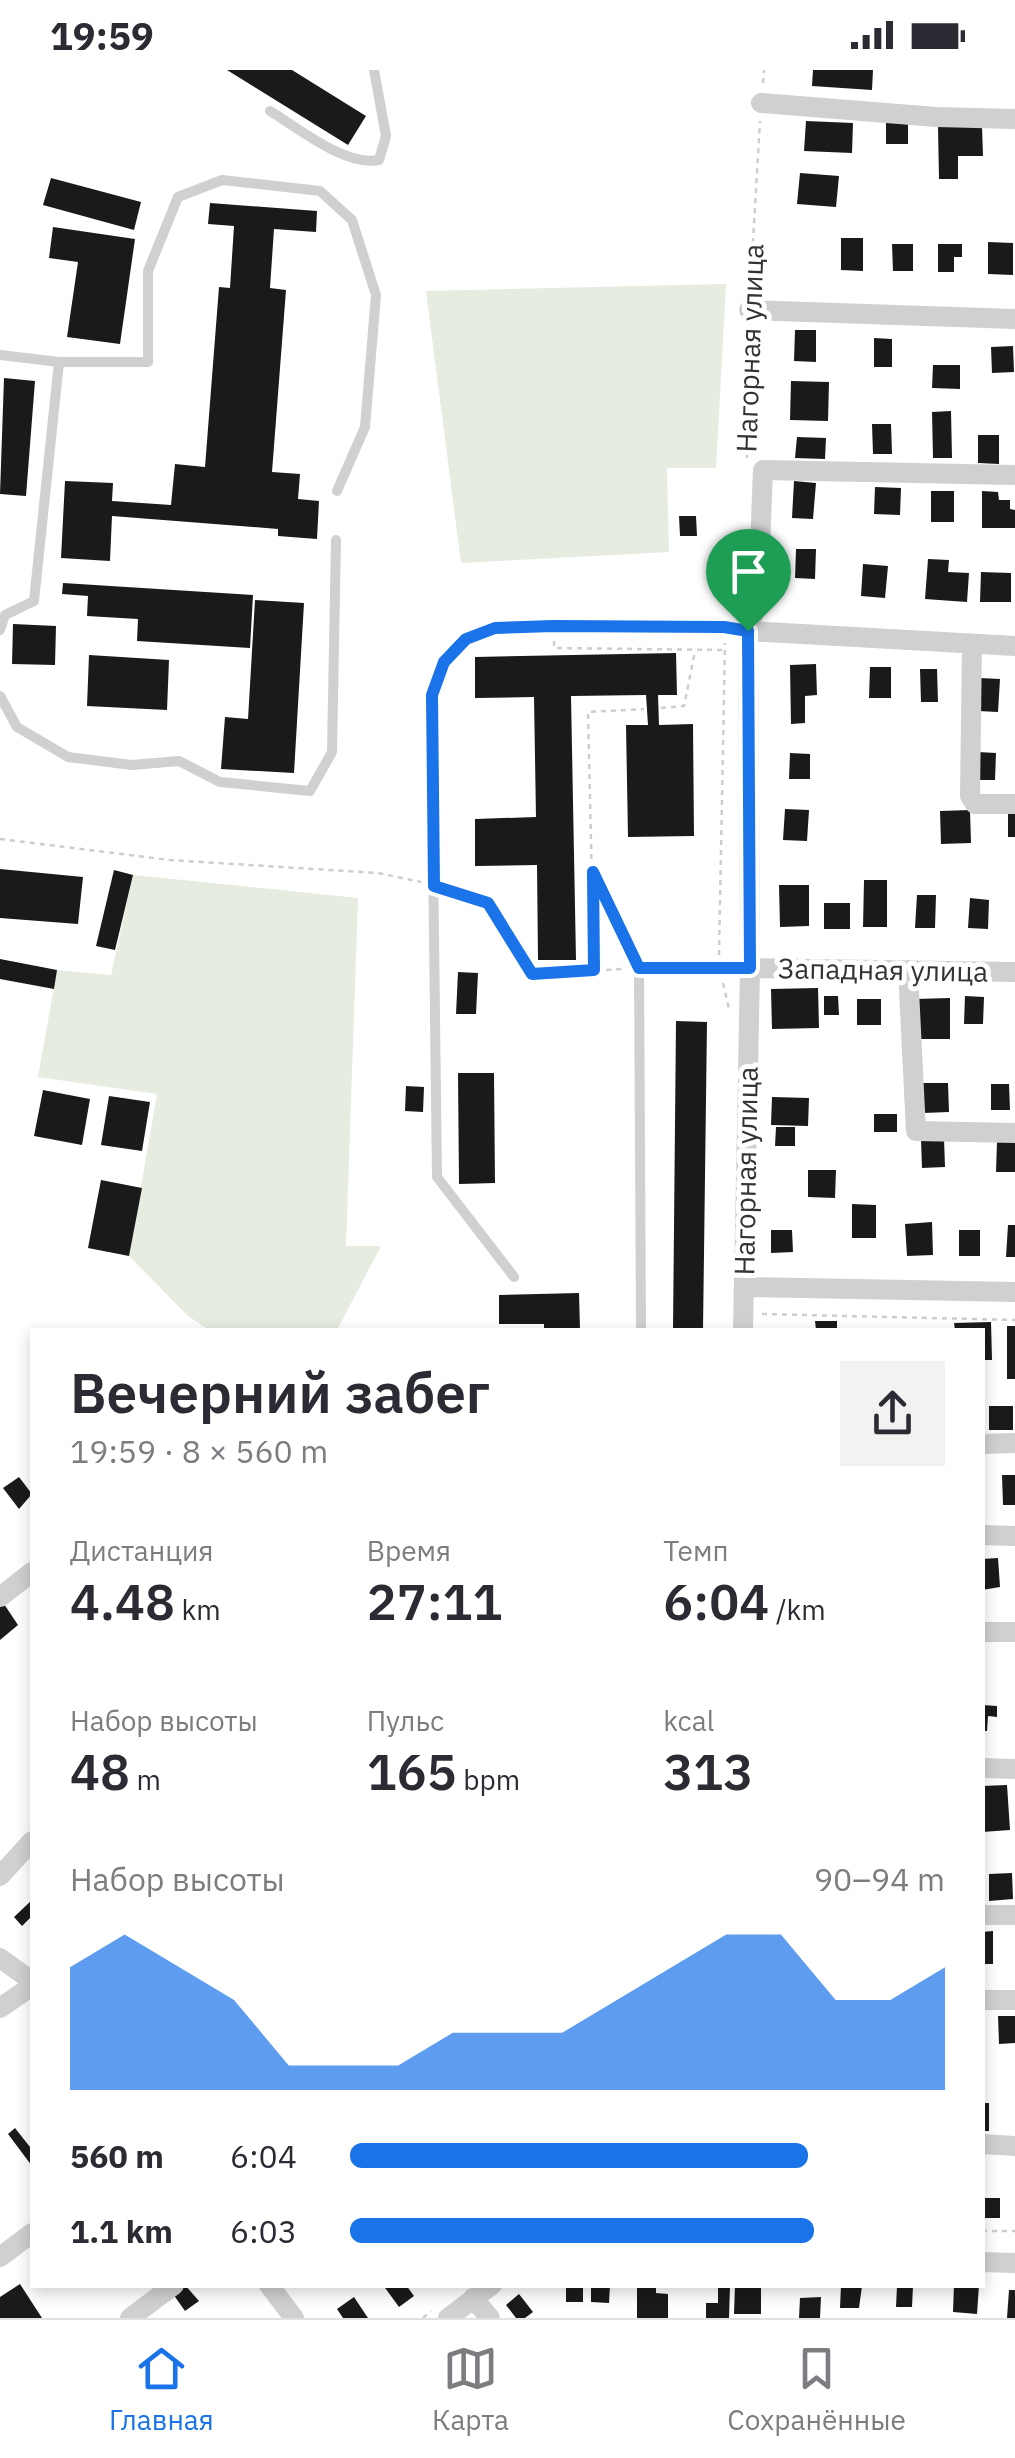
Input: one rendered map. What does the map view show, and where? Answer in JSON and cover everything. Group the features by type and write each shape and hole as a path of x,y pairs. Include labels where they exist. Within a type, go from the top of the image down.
{"street":[{"path":"761,102 936,117 1015,119"},
{"path":"749,310 1015,319"},
{"path":"763,470 1015,475"},
{"name":"Нагорная улица","path":"743,1322 750,968 748,631 758,598 763,470"},
{"path":"748,631 1015,646"},
{"path":"972,645 970,796 976,804 1015,804"},
{"name":"Западная улица","path":"750,968 1015,972"},
{"path":"908,970 916,1131 1015,1134"},
{"path":"744,1287 1015,1292"},
{"path":"985,1444 1015,1444"},
{"path":"985,1535 1015,1536"},
{"path":"0,1597 30,1574"},
{"path":"985,1632 1015,1632"},
{"path":"985,1768 1015,1769"},
{"path":"0,1876 30,1844"},
{"path":"985,1915 1015,1915"},
{"path":"0,1958 30,1982"},
{"path":"0,2008 30,1986"},
{"path":"985,2000 1015,2000"},
{"path":"985,2144 1015,2146"},
{"path":"0,2257 30,2234"},
{"path":"985,2262 1015,2263"},
{"path":"130,2318 170,2288"},
{"path":"271,2288 294,2318"},
{"path":"448,2318 488,2288"},
{"path":"473,2298 490,2318"}],"lane":[{"path":"270,111 346,156 368,162 379,160 386,136 374,70"},
{"path":"0,355 58,362 148,362 148,271 178,197 222,180 320,191 352,220 376,295 366,427 337,491"},
{"path":"0,630 5,615 34,600 58,362"},
{"path":"0,696 17,727 68,757 132,764 179,761 220,782 310,791 332,752 336,540"},
{"path":"514,1277 437,1177 432,695 444,662 466,639 495,628 724,627 748,631"},
{"path":"641,1328 639,968 750,968"}],"path":[{"name":"Нагорная улица","path":"763,470 747,470 749,310 764,70"},
{"path":"553,626 554,648 725,650"},
{"path":"661,708 684,706 695,649"},
{"path":"594,970 588,712 644,709"},
{"path":"0,839 170,860 378,874 488,903 532,974 619,969"},
{"path":"593,872 639,968"},
{"path":"743,1322 1015,1320"},
{"path":"985,2231 1015,2231"}],"shaded area":[{"path":"726,284 716,468 667,468 669,552 461,563 426,291"},
{"path":"133,875 358,898 346,1246 381,1246 338,1328 206,1328 188,1316 129,1256 157,1094 38,1077 57,970 111,975"}],"building":[{"path":"227,70 292,70 366,116 348,145"},
{"path":"813,70 873,70 872,90 812,86"},
{"path":"806,121 853,123 852,153 804,151"},
{"path":"886,122 908,122 908,144 886,144"},
{"path":"982,126 983,156 958,156 958,179 939,179 938,127"},
{"path":"800,173 839,176 836,207 797,204"},
{"path":"51,178 141,202 134,230 43,205"},
{"path":"210,203 317,211 316,232 274,229 270,288 286,290 272,472 300,474 298,499 319,501 317,539 278,536 278,529 112,516 110,561 61,558 65,481 113,483 112,501 171,505 175,464 205,467 219,287 230,288 234,226 208,224"},
{"path":"53,227 135,239 120,344 67,337 78,262 49,258"},
{"path":"841,238 863,238 863,271 841,270"},
{"path":"988,242 1013,243 1013,275 988,274"},
{"path":"892,244 913,244 913,271 893,271"},
{"path":"938,244 962,244 962,257 954,257 954,272 938,272"},
{"path":"795,330 816,330 816,362 794,361"},
{"path":"874,338 892,339 892,367 874,367"},
{"path":"1013,346 1014,372 992,373 991,347"},
{"path":"933,365 960,365 960,389 932,388"},
{"path":"4,378 35,381 26,496 0,494"},
{"path":"791,381 829,382 828,421 790,420"},
{"path":"951,411 952,458 933,458 932,412"},
{"path":"872,424 891,424 892,454 873,454"},
{"path":"978,435 999,435 999,464 978,463"},
{"path":"797,437 826,438 825,459 795,458"},
{"path":"794,481 816,483 813,519 792,518"},
{"path":"875,487 901,488 900,515 874,514"},
{"path":"931,491 954,491 954,522 931,522"},
{"path":"982,491 998,492 999,500 1010,500 1010,509 1015,510 1015,528 982,528"},
{"path":"679,516 696,516 697,536 680,536"},
{"path":"796,549 816,549 815,579 795,578"},
{"path":"928,559 949,560 948,572 969,573 967,602 925,599"},
{"path":"863,564 888,566 885,598 861,596"},
{"path":"981,572 1011,573 1011,602 980,602"},
{"path":"63,583 253,595 250,648 137,641 138,619 87,616 88,596 62,594"},
{"path":"255,600 304,603 294,773 221,769 225,717 248,719"},
{"path":"13,624 56,626 55,665 12,664"},
{"path":"676,653 677,695 658,695 659,725 693,724 694,836 628,837 626,725 648,725 646,695 571,696 576,960 538,960 537,865 475,866 475,819 536,817 534,697 475,698 475,657"},
{"path":"89,655 169,660 167,710 87,706"},
{"path":"816,664 817,695 805,696 805,723 791,724 790,665"},
{"path":"870,667 891,667 891,698 869,698"},
{"path":"920,669 937,669 938,702 921,702"},
{"path":"980,678 1000,679 998,712 978,711"},
{"path":"978,752 996,753 995,780 977,780"},
{"path":"790,753 810,754 810,779 789,779"},
{"path":"785,809 809,810 807,841 783,840"},
{"path":"970,810 971,843 941,844 940,811"},
{"path":"1008,813 1015,813 1015,837 1008,837"},
{"path":"0,869 83,877 78,924 0,918"},
{"path":"114,870 133,875 115,950 96,946"},
{"path":"864,880 887,880 887,927 863,927"},
{"path":"779,885 809,885 809,926 780,927"},
{"path":"917,895 936,895 935,928 915,928"},
{"path":"970,898 989,900 988,929 968,928"},
{"path":"824,903 850,903 850,929 824,929"},
{"path":"0,959 57,970 54,989 0,979"},
{"path":"458,972 478,973 476,1014 456,1014"},
{"path":"818,988 819,1028 772,1029 771,989"},
{"path":"824,996 838,996 839,1015 824,1015"},
{"path":"965,996 984,997 983,1024 964,1024"},
{"path":"950,998 950,1039 915,1039 914,999"},
{"path":"857,999 881,999 881,1025 857,1025"},
{"path":"676,1021 707,1022 703,1328 673,1328"},
{"path":"458,1073 494,1073 495,1183 459,1184"},
{"path":"923,1083 948,1083 949,1112 923,1113"},
{"path":"991,1084 1009,1084 1010,1110 991,1110"},
{"path":"406,1086 424,1087 423,1112 405,1111"},
{"path":"43,1090 90,1099 82,1145 34,1136"},
{"path":"109,1096 150,1102 142,1151 101,1145"},
{"path":"772,1097 809,1098 808,1126 771,1125"},
{"path":"874,1114 897,1114 897,1132 874,1132"},
{"path":"776,1127 795,1127 795,1146 775,1146"},
{"path":"944,1138 945,1167 922,1168 921,1139"},
{"path":"997,1142 1015,1142 1015,1172 996,1172"},
{"path":"808,1170 836,1170 835,1198 808,1197"},
{"path":"101,1180 142,1188 129,1256 88,1248"},
{"path":"852,1204 876,1205 876,1238 852,1238"},
{"path":"932,1222 933,1255 907,1256 905,1224"},
{"path":"1008,1225 1015,1225 1015,1257 1006,1257"},
{"path":"771,1230 792,1230 793,1252 771,1253"},
{"path":"959,1230 980,1230 980,1256 959,1256"},
{"path":"579,1293 580,1328 499,1324 499,1295"},
{"path":"815,1321 837,1321 837,1328 816,1328"},
{"path":"991,1322 992,1360 985,1360 985,1328 955,1328 954,1323"},
{"path":"1007,1326 1015,1326 1015,1379 1007,1379"},
{"path":"989,1406 1013,1406 1013,1430 989,1430"},
{"path":"1002,1475 1015,1475 1015,1505 1003,1505"},
{"path":"19,1477 30,1496 19,1509 3,1488"},
{"path":"998,1558 1000,1587 985,1590 985,1559"},
{"path":"4,1604 18,1625 0,1640 0,1607"},
{"path":"985,1705 997,1706 997,1717 988,1716 987,1731"},
{"path":"1007,1785 1010,1830 985,1832 985,1786"},
{"path":"1012,1873 1013,1899 989,1901 989,1874"},
{"path":"30,1902 30,1918 22,1926 14,1917"},
{"path":"993,1931 993,1964 985,1964 985,1932"},
{"path":"998,2016 1015,2016 1015,2043 999,2044"},
{"path":"985,2103 989,2103 989,2131 985,2131"},
{"path":"15,2128 30,2147 30,2163 8,2134"},
{"path":"985,2198 1000,2198 1000,2218 985,2218"},
{"path":"20,2284 42,2318 0,2318 0,2297"},
{"path":"188,2288 199,2301 185,2311 173,2294"},
{"path":"385,2288 408,2288 414,2296 399,2307"},
{"path":"566,2288 583,2288 583,2302 566,2302"},
{"path":"591,2288 610,2288 609,2303 591,2302"},
{"path":"637,2288 656,2288 656,2293 668,2294 668,2318 637,2318"},
{"path":"718,2288 730,2288 729,2318 706,2318 706,2303 718,2303"},
{"path":"735,2288 761,2288 761,2314 734,2314"},
{"path":"841,2288 862,2288 859,2308 840,2308"},
{"path":"897,2288 913,2288 912,2307 896,2307"},
{"path":"954,2288 979,2288 977,2314 953,2312"},
{"path":"1009,2290 1015,2290 1015,2318 1007,2318"},
{"path":"519,2294 533,2312 525,2318 516,2318 506,2305"},
{"path":"354,2297 368,2318 343,2318 337,2309"},
{"path":"821,2297 820,2318 799,2318 800,2298"}],"route":[{"path":"724,627 748,631 750,968 639,968 593,872 594,970 532,974 488,903 434,886 432,695 444,662 466,639 495,628 724,627"}]}
